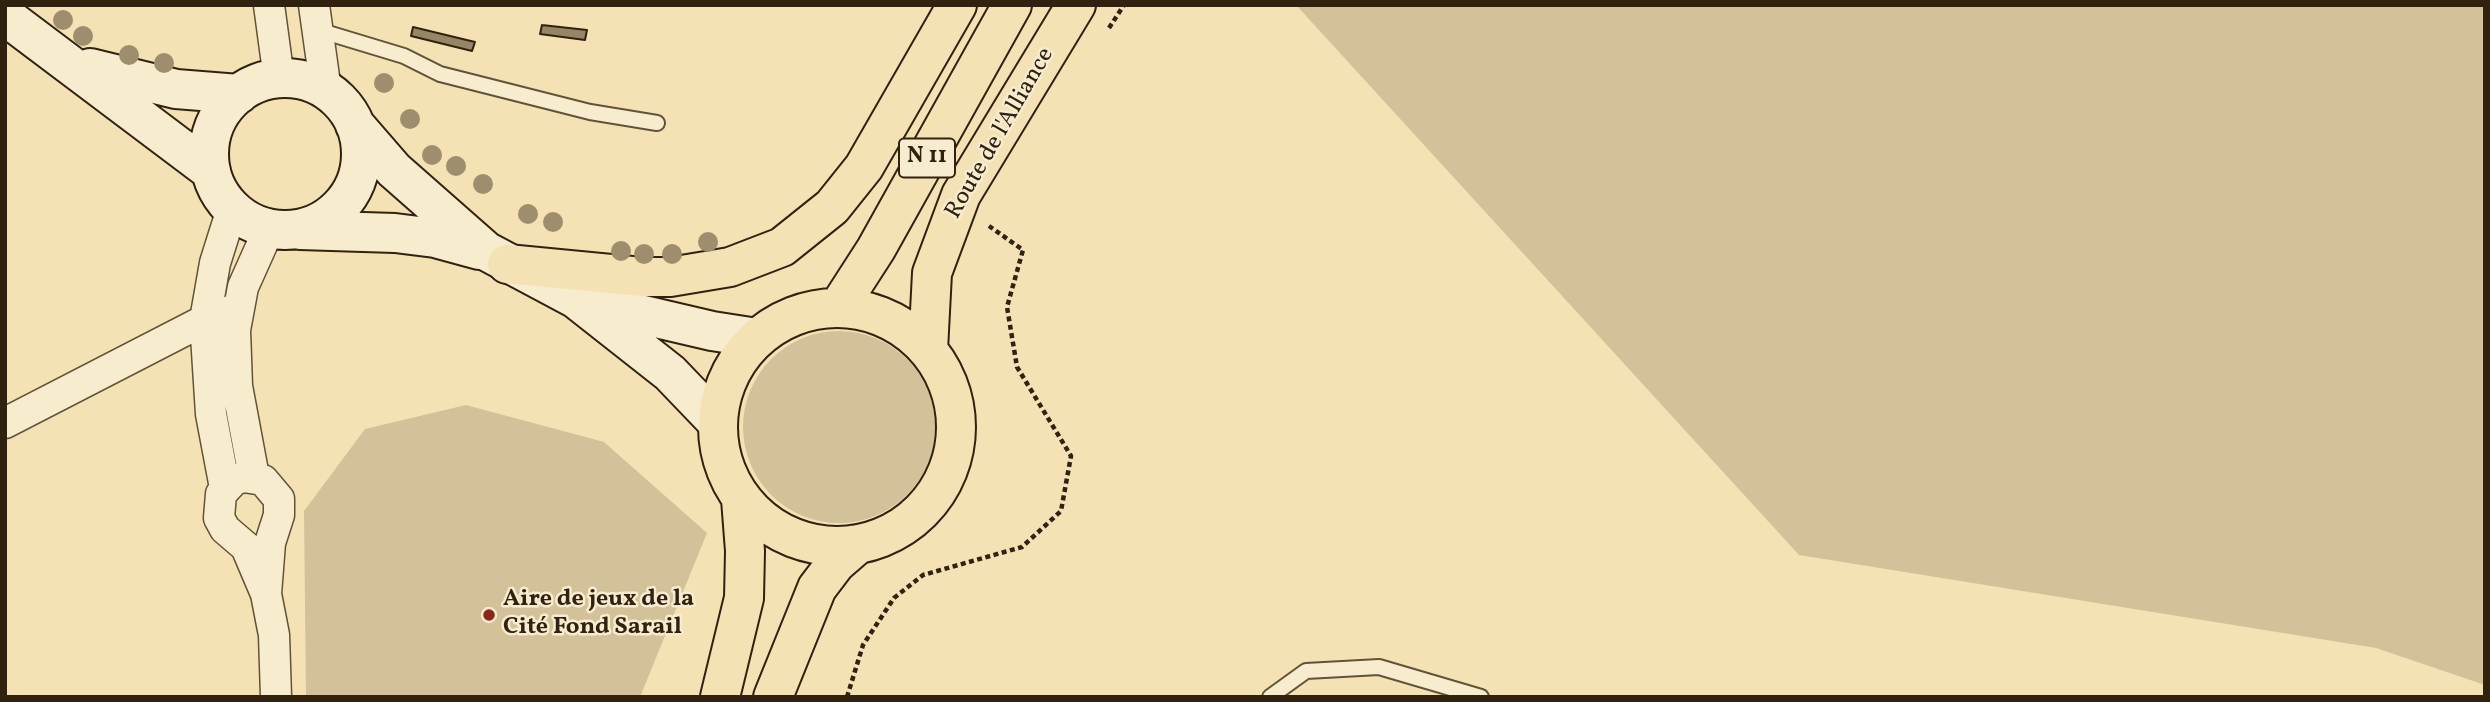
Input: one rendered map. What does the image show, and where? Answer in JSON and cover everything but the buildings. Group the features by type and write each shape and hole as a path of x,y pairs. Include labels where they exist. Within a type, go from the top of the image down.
{"highway":[{"path":"497,258 607,275 670,277 730,267 782,247 832,207 864,167 957,5"},
{"name":"N 11","path":"838,307 876,250 1012,5"},
{"name":"Route de l'Alliance","path":"928,351 932,273 961,195 1076,5"},
{"path":"838,307 868,312 895,323 939,364 952,392 957,422 955,452 945,481 928,506 905,526 878,540 858,544 818,545 788,536 762,520 741,499 727,474 718,445 717,422 724,386 737,360 757,338 781,321 800,314 838,307"},
{"path":"720,697 744,598 745,551 741,499"},
{"path":"773,697 817,588 836,563 858,544"}],"main road":[{"path":"5,16 58,59 139,114 211,171"},
{"path":"58,59 176,89 239,94"},
{"path":"281,229 319,223 340,208 354,187 361,163 360,137 350,114 326,91 289,78 267,80 239,94 216,120 210,140 211,171 223,199 232,209 251,223 281,229 422,236 497,258 576,299 670,373 717,422"},
{"path":"355,125 394,170 497,258"},
{"path":"576,299 712,331 757,338"}],"street":[{"path":"279,79 270,7 316,17 326,91"},
{"path":"225,488 211,414 205,320 215,263 232,209"},
{"path":"254,477 237,386 235,331 243,286 281,229"},
{"path":"5,423 205,320 239,308"},
{"path":"266,594 270,543 279,499 270,485 254,477 234,480 225,488 218,506 219,518 225,529 235,536 249,553 266,594 274,635 276,697"},
{"path":"235,536 258,538 276,523"}],"lane":[{"path":"316,17 452,77 590,111 657,123"},
{"path":"1270,697 1306,671 1378,667 1480,697"}],"path":[{"path":"847,697 863,645 894,598 923,575 1022,547 1061,511 1071,456 1017,367 1007,307 1024,250 985,224"}],"shaded area":[{"path":"1296,5 2485,5 2485,685 2376,648 1799,555"},
{"path":"839,331 858,332 876,338 907,359 928,390 934,408 934,446 928,464 907,495 876,516 858,522 839,523 820,522 802,516 771,495 750,464 744,446 743,427 744,408 750,390 771,359 802,338 820,332"},
{"name":"Aire de jeux de la Cité Fond Sarail","path":"466,405 604,442 707,533 640,697 306,697 304,511 365,429"}],"place":[{"name":"Aire de jeux de la Cité Fond Sarail","path":"489,615"}]}
